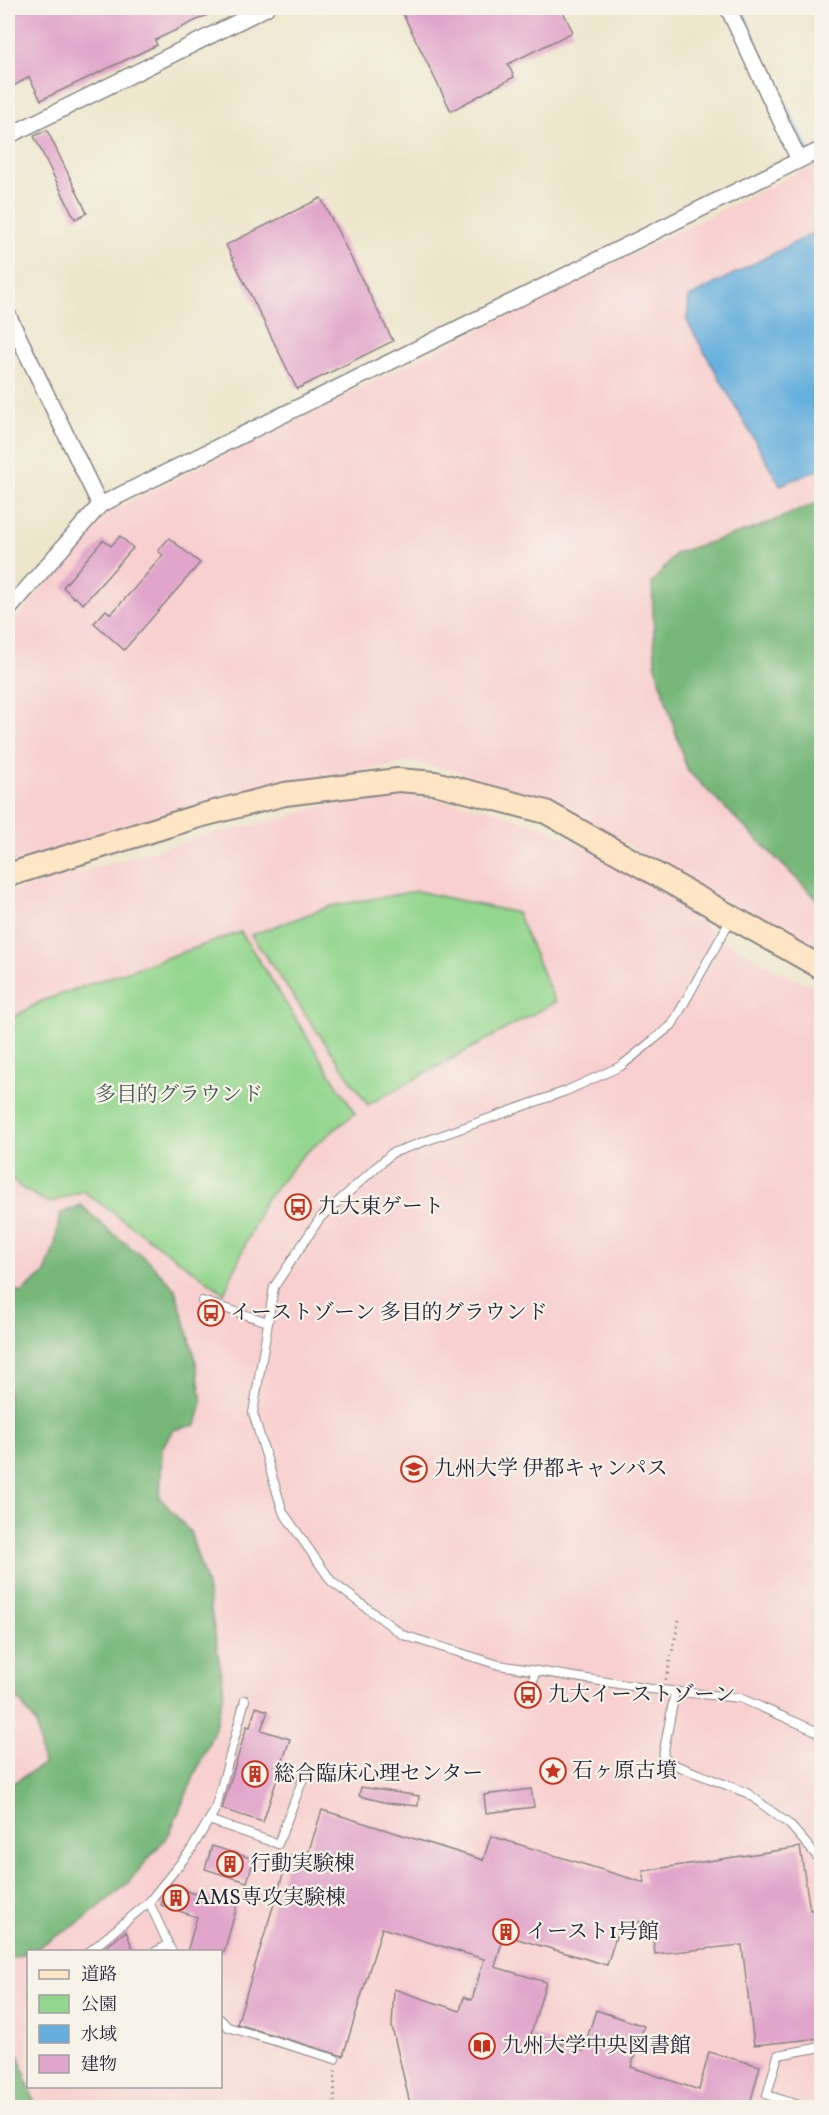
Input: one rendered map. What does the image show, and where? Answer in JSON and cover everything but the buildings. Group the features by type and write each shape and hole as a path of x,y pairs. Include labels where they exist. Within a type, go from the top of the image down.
{"street":[{"path":"8,136 266,8"},
{"path":"728,8 799,160"},
{"path":"8,610 100,505 822,149"},
{"path":"8,315 100,505"},
{"path":"8,874 199,816 285,794 398,780 435,783 546,812 822,968"}],"lane":[{"path":"732,918 672,1025 621,1066 566,1091 392,1153 320,1218 274,1287 253,1413 283,1512 332,1582 403,1635 499,1665 675,1692 740,1698 814,1730 822,1737"},
{"path":"202,1301 268,1322"},
{"path":"532,1687 535,1671"},
{"path":"675,1692 663,1756 669,1763 747,1793 790,1825 822,1862"},
{"path":"91,1950 149,1902 191,1850 215,1809 245,1700"},
{"path":"209,1820 278,1844 306,1771"},
{"path":"149,1902 170,1948"},
{"path":"222,2021 228,2027 335,2059"},
{"path":"808,2108 767,2095 778,2055 822,2047"}],"path":[{"path":"663,1690 680,1620"},
{"path":"334,2108 335,2059"}],"shaded area":[{"path":"821,161 821,958 602,829 485,780 454,770 413,762 297,780 215,799 8,866 8,629 105,514"},
{"name":"九州大学 伊都キャンパス","path":"383,795 422,797 489,809 564,835 668,896 722,940 792,978 821,987 821,2107 8,2108 8,893 215,833 282,819 322,806"}],"green space":[{"path":"821,501 821,903 687,770 655,664 652,583 676,553 756,528"},
{"path":"417,891 517,913 555,1002 368,1105 251,935 331,906"},
{"name":"多目的グラウンド","path":"241,932 355,1113 302,1156 264,1202 224,1293 83,1191 49,1203 21,1188 8,1174 8,1020 44,1000"},
{"path":"81,1205 108,1230 149,1261 175,1289 195,1356 202,1402 196,1425 173,1430 162,1448 160,1498 190,1532 207,1587 224,1690 214,1731 169,1834 128,1883 81,1922 33,1950 27,1950 27,1952 8,1960 8,1786 43,1765 36,1723 8,1686 8,1286 21,1293 45,1273 55,1244 60,1214"},
{"path":"8,2026 27,2081 27,2088 30,2088 36,2107 8,2107"}],"water":[{"path":"821,229 821,469 780,485 687,321 689,297"}],"waterway":[{"path":"741,8 768,73 822,176"}],"place":[{"name":"九大東ゲート","path":"298,1207"},
{"name":"イーストゾーン 多目的グラウンド","path":"211,1313"},
{"name":"九州大学 伊都キャンパス","path":"414,1469"},
{"name":"九大イーストゾーン","path":"528,1695"},
{"name":"石ヶ原古墳","path":"553,1771"},
{"name":"総合臨床心理センター","path":"255,1774"},
{"name":"行動実験棟","path":"230,1864"},
{"name":"AMS専攻実験棟","path":"176,1898"},
{"name":"イースト1号館","path":"506,1932"},
{"name":"九州大学中央図書館","path":"482,2046"}]}
